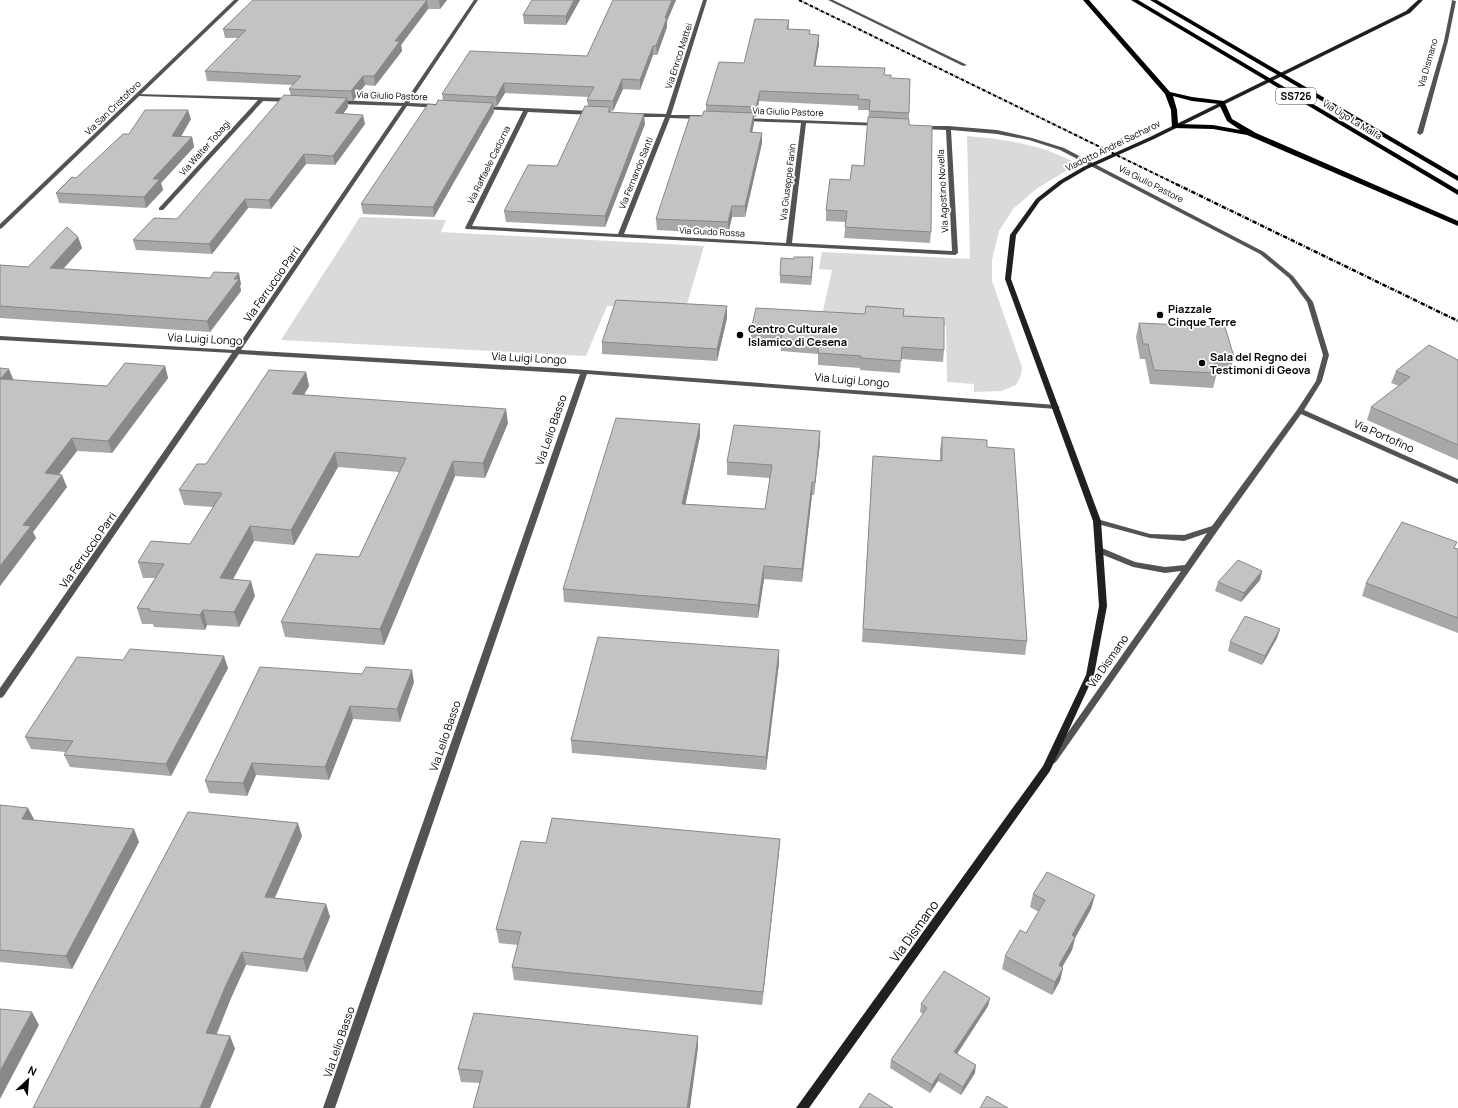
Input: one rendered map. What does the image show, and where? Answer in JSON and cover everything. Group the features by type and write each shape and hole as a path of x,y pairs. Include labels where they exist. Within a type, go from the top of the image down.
{"highway":[{"path":"1086,0 1168,93 1174,110 1175,126 1213,127 1253,135"},
{"name":"Via Ugo La Malfa","path":"1134,0 1458,193"},
{"name":"Via Ugo La Malfa","path":"1153,0 1458,179"},
{"path":"1164,0 1206,26 1235,49"},
{"path":"1168,93 1192,99 1222,102 1229,120 1253,135 1458,224"}],"main road":[{"name":"Viadotto Andrei Sacharov","path":"1097,521 1008,279 1013,235 1038,200 1061,182 1086,168 1152,138 1222,102 1408,12 1421,0"},
{"name":"Via Dismano","path":"802,1108 1047,768 1090,675 1104,606 1097,521"}],"street":[{"name":"Via San Cristoforo","path":"0,227 237,0"},
{"name":"Via Ferruccio Parri","path":"0,695 237,352 476,0"},
{"name":"Via Enrico Mattei","path":"668,116 705,0"},
{"path":"830,0 965,65"},
{"name":"Via Dismano","path":"1420,133 1446,41 1453,0"},
{"path":"138,95 294,101"},
{"name":"Via Walter Tobagi","path":"161,209 262,99"},
{"name":"Via Giulio Pastore","path":"334,102 443,107"},
{"path":"473,108 597,113"},
{"name":"Via Raffaele Cadorna","path":"468,228 526,110"},
{"path":"629,114 706,118"},
{"name":"Via Fernando Santi","path":"620,236 668,116"},
{"name":"Via Giulio Pastore","path":"736,119 884,125"},
{"name":"Via Giuseppe Fanin","path":"789,244 804,122"},
{"name":"Via Giulio Pastore","path":"916,127 997,132 1030,139 1062,149 1262,253 1291,277 1310,302 1326,355"},
{"name":"Via Agostino Novella","path":"948,128 955,253"},
{"name":"Via Guido Rossa","path":"468,228 955,253"},
{"name":"Via Luigi Longo","path":"0,338 768,384 1056,407"},
{"name":"Via Dismano","path":"1047,768 1215,528 1300,411 1319,381 1326,355"},
{"name":"Via Lelio Basso","path":"329,1108 584,372"},
{"name":"Via Portofino","path":"1300,411 1458,482"},
{"path":"1097,521 1156,536 1184,538 1215,528"},
{"path":"1099,550 1133,564 1166,570 1188,567"}],"shaded area":[{"path":"967,136 1024,144 1051,152 1077,164 1036,189 1013,209 999,231 992,260 992,281 1022,367 1021,375 1016,385 1002,391 974,392 974,384 947,382 946,326 821,320 832,270 819,269 822,252 970,259"},
{"path":"360,217 446,220 441,232 704,246 685,311 607,306 586,356 281,340"}],"building":[{"path":"253,0 427,0 395,41 400,41 374,76 363,76 351,91 289,89 301,76 205,71 246,30 223,29"},
{"path":"532,0 574,0 566,16 523,15"},
{"path":"613,0 672,0 656,46 653,46 640,80 622,79 613,101 587,100 594,87 504,83 496,97 442,94 470,51 587,56"},
{"path":"755,19 789,20 787,29 810,30 809,34 819,35 814,66 885,68 884,75 891,75 891,78 910,79 909,113 869,111 870,100 858,99 859,95 760,91 756,107 706,105 719,62 744,63"},
{"path":"284,95 347,98 335,113 363,115 333,156 304,154 269,200 245,199 209,244 133,240 154,218 177,219"},
{"path":"438,100 493,103 433,207 361,204 428,104 436,105"},
{"path":"585,106 610,107 608,112 644,114 605,216 504,211 528,165 557,166"},
{"path":"145,110 188,110 172,136 192,137 153,179 160,179 144,197 56,193 72,177 76,178 123,134 129,134"},
{"path":"704,111 754,113 750,132 762,133 745,206 732,206 728,222 656,219 690,116 702,116"},
{"path":"868,117 909,119 909,125 932,126 931,232 845,227 847,211 826,210 830,179 850,180 852,165 864,166"},
{"path":"67,227 78,237 50,268 210,278 214,272 239,273 234,279 239,279 207,321 0,306 0,265 28,267"},
{"path":"794,257 813,257 811,277 780,275 781,258 794,259"},
{"path":"616,300 727,306 717,349 602,342"},
{"path":"866,306 904,309 903,316 944,318 944,350 902,347 901,361 861,358 861,356 818,353 819,342 781,339 782,332 751,330 756,308 865,314"},
{"path":"1139,323 1225,327 1234,357 1222,356 1223,358 1213,358 1217,373 1154,370 1148,344 1143,344"},
{"path":"1429,345 1458,360 1458,445 1371,407 1410,377 1396,371"},
{"path":"125,363 165,366 108,441 72,438 45,473 62,475 23,525 31,526 0,566 0,379 107,386"},
{"path":"0,368 9,369 0,379"},
{"path":"269,370 306,372 292,394 506,409 483,463 453,461 380,629 281,622 316,554 359,557 406,458 335,452 291,530 250,526 220,578 251,581 234,612 203,610 200,615 149,611 150,609 137,608 164,564 138,562 151,541 190,544 222,493 179,490 197,464 206,464"},
{"path":"616,418 700,424 682,504 765,509 772,465 727,462 734,425 820,431 815,482 812,482 802,569 764,566 758,605 563,589"},
{"path":"942,437 987,440 987,447 1014,449 1027,641 863,629 873,456 942,461"},
{"path":"1402,522 1457,542 1454,548 1458,549 1458,618 1366,583"},
{"path":"1238,560 1262,571 1244,593 1218,582"},
{"path":"1245,616 1280,629 1265,656 1230,642"},
{"path":"598,637 779,650 766,757 571,740"},
{"path":"130,649 224,656 166,764 64,755 73,741 25,737 77,657 123,660"},
{"path":"260,667 362,674 366,667 412,670 397,709 350,706 325,767 252,763 243,783 205,781"},
{"path":"0,805 28,808 22,819 134,829 66,956 0,950"},
{"path":"188,812 298,823 265,897 326,904 303,959 242,952 226,985 206,1033 230,1036 200,1108 33,1108 91,994"},
{"path":"552,818 780,839 763,992 512,967 521,932 496,929 521,841 546,843"},
{"path":"1047,872 1095,895 1072,935 1075,937 1059,965 1063,968 1055,982 1005,956 1020,930 1026,933 1045,900 1033,894"},
{"path":"944,971 990,998 954,1052 976,1065 963,1087 940,1073 932,1085 891,1060 927,1008 921,1004"},
{"path":"0,1009 32,1012 0,1071"},
{"path":"474,1013 698,1036 687,1108 473,1108 483,1071 458,1069"},
{"path":"869,1093 893,1108 859,1108"},
{"path":"987,1096 1008,1108 980,1108"}],"railway":[{"path":"799,0 1178,185"},
{"path":"1176,184 1458,321"}],"place":[{"name":"Piazzale Cinque Terre","path":"1160,315"},
{"name":"Centro Culturale Islamico di Cesena","path":"740,335"},
{"name":"Sala del Regno dei Testimoni di Geova","path":"1202,363"}]}
